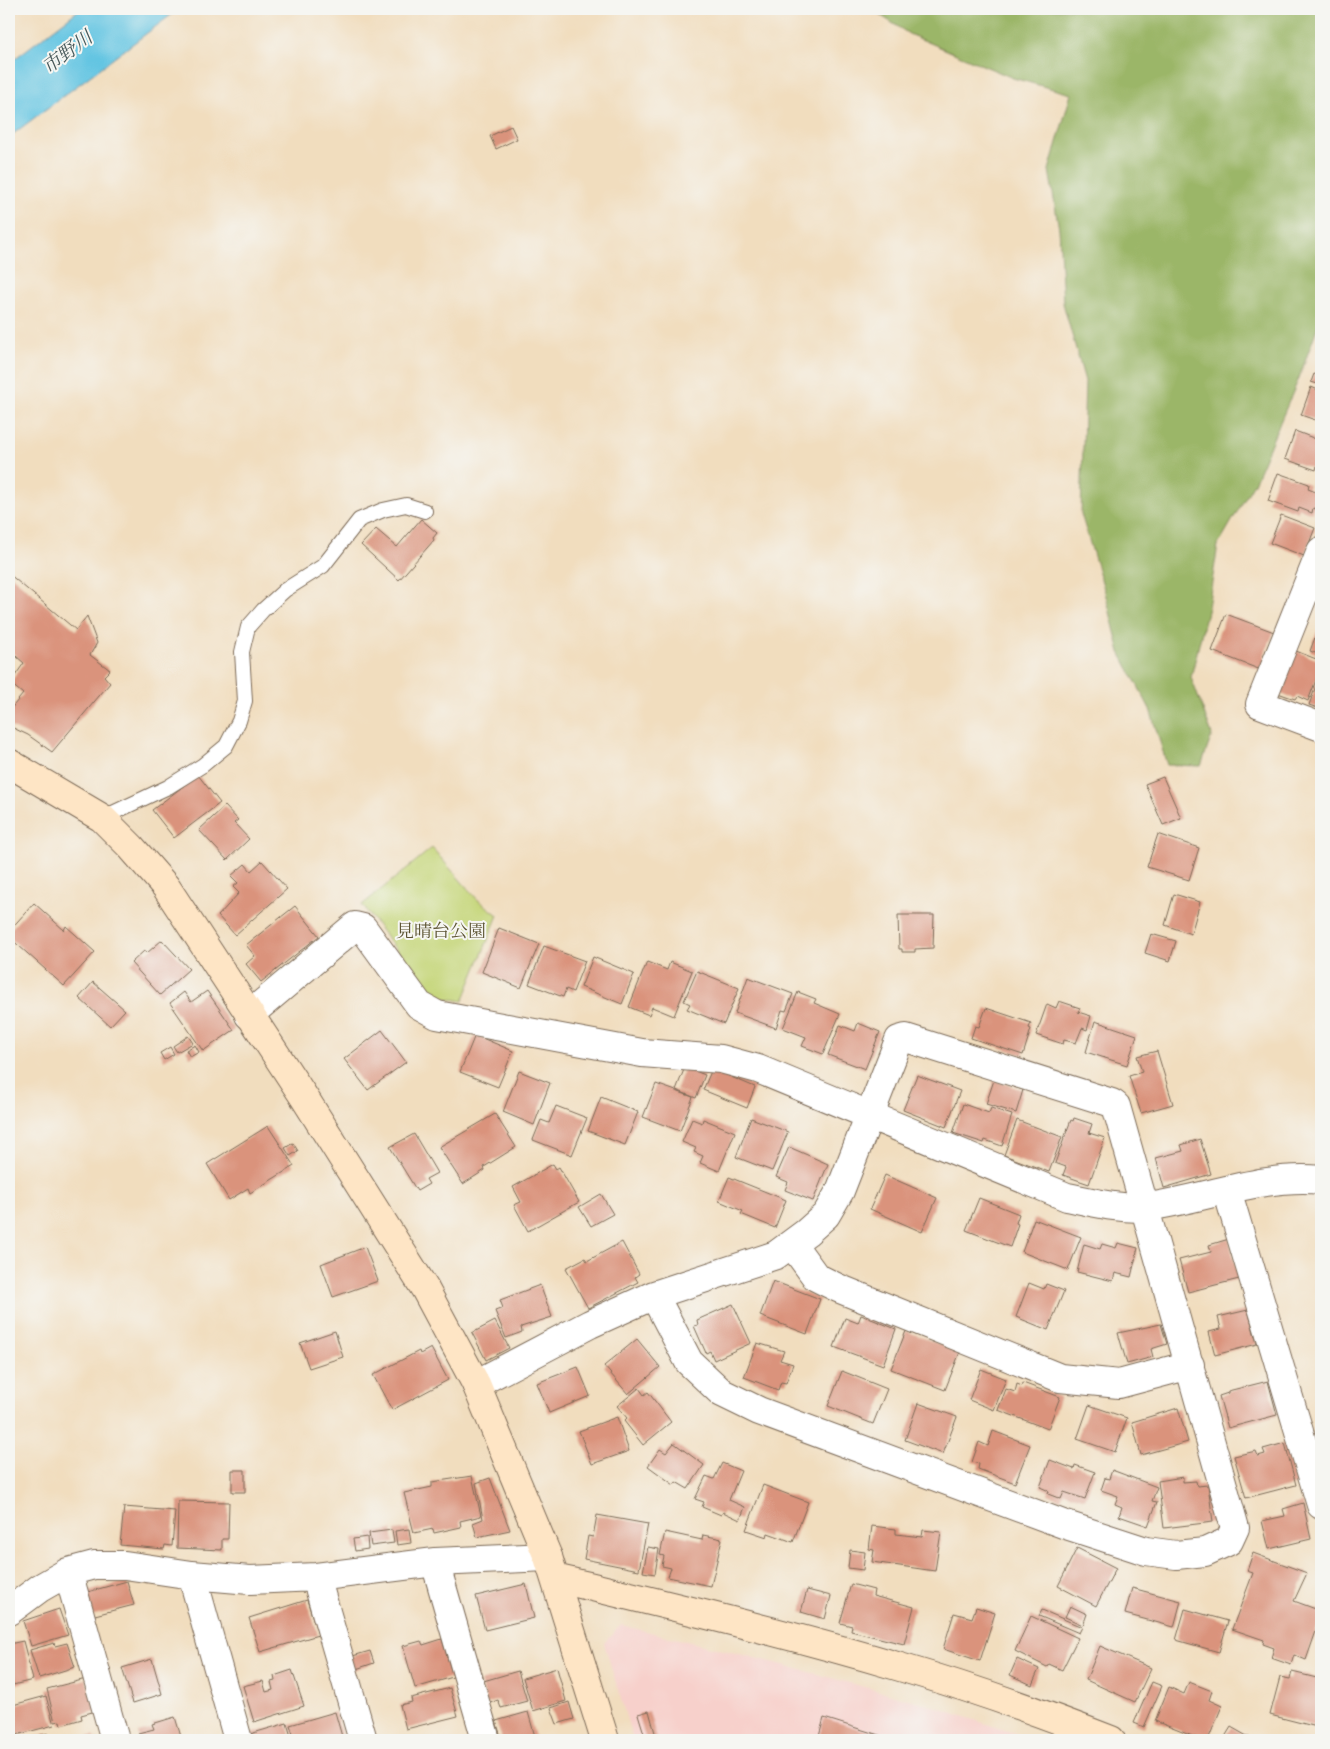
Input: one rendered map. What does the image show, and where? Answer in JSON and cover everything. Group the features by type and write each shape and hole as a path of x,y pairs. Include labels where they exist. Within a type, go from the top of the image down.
{"street":[{"path":"1321,551 1314,593 1260,704 1321,727"},
{"path":"9,763 102,818 166,886 304,1097 424,1289 476,1384 552,1567 605,1740"},
{"path":"249,1015 356,926 363,928 419,1005 437,1015 642,1053 721,1059 758,1069 1067,1197 1120,1208 1146,1207 1297,1177 1321,1180"},
{"path":"476,1384 590,1324 654,1295 776,1255 792,1244 826,1215 840,1191 899,1040 906,1038 1112,1103 1116,1106 1235,1528 1229,1541 1205,1552 1176,1555 1146,1551 1063,1524 759,1411 722,1393 689,1362 654,1295"},
{"path":"1227,1190 1321,1505"},
{"path":"792,1244 816,1277 838,1288 1060,1378 1089,1383 1118,1384 1190,1364"},
{"path":"435,1562 486,1740"},
{"path":"9,1611 40,1588 68,1572 94,1565 125,1565 192,1576 250,1580 316,1577 435,1562 552,1567 736,1622 900,1667 1026,1707 1111,1740"},
{"path":"68,1572 115,1740"},
{"path":"192,1576 238,1740"},
{"path":"316,1577 363,1740"}],"lane":[{"path":"102,818 168,787 203,765 226,746 239,721 245,701 242,652 248,628 263,610 285,590 324,566 359,520 383,510 406,505 426,511"}],"shaded area":[{"path":"621,1625 776,1663 927,1704 1034,1740 633,1740 604,1643"}],"green space":[{"path":"871,9 1321,9 1321,317 1299,378 1254,483 1218,545 1208,607 1191,677 1212,735 1201,766 1167,765 1150,709 1120,652 1105,592 1081,514 1085,381 1063,303 1059,229 1049,170 1071,94 1013,78 909,34"},
{"name":"見晴台公園","path":"432,848 477,899 498,915 463,1001 432,996 362,905"}],"water":[{"name":"市野川","path":"80,9 179,9 9,137 9,63"}],"building":[{"path":"511,126 517,139 496,149 490,136"},
{"path":"1314,374 1321,376 1321,385 1311,382"},
{"path":"1311,387 1321,391 1321,422 1301,415"},
{"path":"1295,431 1321,441 1321,468 1317,466 1316,470 1285,459"},
{"path":"1278,473 1309,484 1308,489 1321,494 1318,510 1313,508 1312,513 1299,508 1298,512 1268,501"},
{"path":"1281,515 1315,528 1304,556 1270,543"},
{"path":"421,519 437,533 433,538 434,540 399,580 361,545 376,529 397,547"},
{"path":"9,574 76,630 87,616 97,643 90,655 110,670 104,676 110,683 52,752 28,735 9,726 9,711 23,694 10,683 24,663 9,650"},
{"path":"1226,614 1274,632 1263,658 1266,659 1261,670 1212,651"},
{"path":"1321,621 1321,655 1310,651"},
{"path":"1291,649 1321,661 1321,667 1308,701 1297,696 1295,699 1275,692"},
{"path":"1321,672 1321,709 1309,705"},
{"path":"198,775 220,803 174,838 152,810"},
{"path":"1163,777 1181,818 1163,825 1145,784"},
{"path":"225,806 238,820 234,823 249,839 227,860 199,830"},
{"path":"1158,834 1199,848 1189,880 1147,867"},
{"path":"262,861 287,889 235,935 218,916 239,893 233,887 238,883 231,876 245,864 251,871"},
{"path":"1174,894 1200,902 1191,934 1165,925"},
{"path":"34,903 64,930 66,926 95,952 64,986 9,937 9,931"},
{"path":"295,906 319,936 261,982 246,964 255,956 246,945"},
{"path":"898,915 934,915 933,948 915,949 915,952 902,952 902,949 899,949"},
{"path":"499,928 539,944 521,988 482,972"},
{"path":"1151,934 1176,941 1170,961 1145,953"},
{"path":"162,940 189,969 160,995 131,963 145,950 147,953"},
{"path":"544,946 585,961 573,992 566,989 563,997 529,984"},
{"path":"593,957 634,974 622,1004 581,987"},
{"path":"647,962 667,970 670,962 692,971 674,1016 652,1007 649,1015 629,1007"},
{"path":"697,971 739,988 724,1024 687,1009 690,1004 684,1001"},
{"path":"748,977 793,994 786,1011 782,1010 776,1028 735,1013"},
{"path":"93,982 125,1010 110,1026 79,998"},
{"path":"207,991 234,1030 203,1051 170,1003 184,992 191,1002"},
{"path":"798,992 816,999 814,1003 840,1014 823,1054 802,1046 806,1037 783,1028"},
{"path":"1059,1001 1080,1008 1078,1012 1091,1016 1087,1030 1082,1028 1076,1043 1064,1040 1063,1044 1036,1035 1047,1004 1056,1008"},
{"path":"986,1008 1031,1023 1023,1055 971,1038 975,1026 979,1027"},
{"path":"1095,1021 1137,1035 1127,1065 1086,1052"},
{"path":"858,1023 880,1032 865,1069 828,1055 840,1025 855,1031"},
{"path":"382,1030 406,1062 368,1090 344,1059"},
{"path":"475,1035 513,1051 498,1087 460,1072"},
{"path":"188,1036 193,1043 177,1052 173,1046"},
{"path":"195,1045 199,1052 190,1057 186,1050"},
{"path":"170,1047 174,1054 164,1060 160,1053"},
{"path":"1157,1051 1173,1104 1141,1113 1129,1076 1142,1072 1137,1056"},
{"path":"685,1067 705,1075 696,1098 676,1090"},
{"path":"712,1069 755,1087 747,1108 703,1090"},
{"path":"519,1071 550,1083 534,1125 503,1112"},
{"path":"917,1075 960,1091 946,1127 903,1110"},
{"path":"994,1080 1023,1090 1016,1113 986,1104"},
{"path":"656,1084 693,1097 680,1131 643,1117"},
{"path":"601,1097 638,1112 625,1145 588,1131"},
{"path":"963,1104 989,1113 991,1108 1012,1115 1002,1146 985,1140 984,1143 953,1133"},
{"path":"556,1106 587,1118 572,1155 533,1140 541,1120 549,1123"},
{"path":"495,1114 516,1147 484,1167 485,1170 463,1184 439,1147"},
{"path":"751,1118 788,1132 772,1171 736,1157"},
{"path":"1074,1118 1092,1124 1089,1133 1105,1138 1089,1184 1063,1175 1066,1167 1055,1163 1071,1120 1073,1121"},
{"path":"692,1119 702,1123 703,1119 735,1132 719,1171 700,1163 703,1156 694,1152 696,1148 682,1142"},
{"path":"1017,1120 1062,1137 1049,1172 1004,1155"},
{"path":"268,1126 294,1166 250,1193 248,1188 229,1200 207,1164"},
{"path":"414,1134 437,1173 426,1179 429,1184 417,1191 390,1147"},
{"path":"1200,1139 1211,1174 1164,1188 1156,1158 1183,1151 1181,1145"},
{"path":"293,1143 298,1151 290,1156 285,1148"},
{"path":"789,1147 828,1164 813,1201 785,1190 788,1182 776,1177"},
{"path":"553,1164 556,1169 559,1167 579,1202 528,1231 514,1205 521,1202 513,1187"},
{"path":"885,1175 937,1198 922,1232 870,1209"},
{"path":"729,1177 786,1200 775,1228 741,1214 743,1211 719,1201"},
{"path":"601,1194 613,1214 591,1226 579,1207"},
{"path":"979,1198 1019,1214 1016,1223 1018,1224 1010,1247 966,1230"},
{"path":"1034,1219 1081,1237 1068,1270 1022,1252"},
{"path":"1229,1239 1239,1279 1188,1292 1179,1260 1211,1252 1209,1245"},
{"path":"622,1242 639,1274 635,1277 638,1282 588,1308 566,1268 585,1258 587,1261"},
{"path":"1118,1243 1138,1248 1131,1277 1115,1273 1113,1281 1077,1272 1084,1244 1100,1249 1102,1244 1116,1248"},
{"path":"365,1247 378,1281 333,1297 321,1264"},
{"path":"773,1281 820,1299 807,1334 760,1316"},
{"path":"1029,1283 1044,1289 1046,1284 1064,1291 1048,1330 1016,1317"},
{"path":"540,1285 552,1317 521,1327 522,1332 506,1338 495,1311 503,1308 500,1300"},
{"path":"733,1304 751,1343 714,1360 710,1351 706,1353 694,1326 698,1325 697,1320"},
{"path":"1248,1310 1257,1344 1215,1355 1209,1332 1221,1329 1218,1317"},
{"path":"861,1315 896,1329 883,1365 834,1347 845,1318 858,1323"},
{"path":"495,1321 509,1348 486,1360 472,1333"},
{"path":"1161,1324 1167,1344 1151,1349 1153,1357 1127,1364 1118,1333"},
{"path":"335,1331 343,1357 309,1368 300,1343"},
{"path":"906,1331 960,1352 945,1390 891,1369"},
{"path":"637,1339 660,1367 628,1394 604,1366"},
{"path":"757,1343 784,1351 780,1360 793,1364 786,1383 781,1382 778,1390 744,1377"},
{"path":"431,1348 448,1380 392,1410 373,1375 419,1351 420,1354"},
{"path":"578,1367 590,1396 549,1413 537,1383"},
{"path":"981,1369 1006,1379 994,1410 969,1400"},
{"path":"842,1371 887,1389 873,1424 828,1406"},
{"path":"1268,1381 1277,1415 1228,1428 1219,1396 1228,1393 1228,1391"},
{"path":"1023,1383 1060,1397 1048,1429 998,1410 1006,1389 1015,1392 1017,1384 1022,1386"},
{"path":"639,1388 644,1395 648,1392 671,1422 643,1445 624,1421 627,1418 617,1406"},
{"path":"918,1403 957,1417 943,1454 905,1440"},
{"path":"1089,1405 1127,1418 1115,1452 1077,1439"},
{"path":"1178,1408 1188,1442 1141,1455 1132,1422"},
{"path":"617,1417 629,1451 592,1464 579,1431"},
{"path":"993,1431 1030,1445 1015,1483 978,1469 979,1464 972,1462 979,1442 988,1446"},
{"path":"674,1443 704,1465 688,1489 676,1482 674,1485 648,1466 660,1449 666,1453"},
{"path":"1285,1443 1296,1485 1246,1498 1234,1456 1256,1451 1258,1456 1265,1454 1263,1449"},
{"path":"1050,1460 1074,1469 1075,1465 1095,1472 1085,1499 1064,1492 1061,1499 1048,1494 1049,1491 1040,1487"},
{"path":"722,1463 741,1471 729,1500 745,1507 740,1520 723,1512 721,1515 702,1507 704,1502 695,1499 706,1476 714,1479"},
{"path":"232,1470 245,1470 245,1492 232,1492"},
{"path":"1112,1470 1157,1487 1152,1501 1157,1502 1148,1526 1119,1516 1122,1507 1115,1504 1118,1496 1101,1490 1105,1478 1109,1479"},
{"path":"472,1476 481,1516 460,1521 461,1527 434,1533 433,1529 414,1533 404,1493 432,1487 432,1482"},
{"path":"1183,1477 1183,1482 1196,1481 1197,1486 1208,1485 1213,1522 1164,1528 1158,1481"},
{"path":"490,1478 510,1530 477,1537 473,1523 483,1519 476,1483"},
{"path":"763,1485 808,1502 793,1542 768,1533 767,1537 746,1530"},
{"path":"178,1501 229,1502 228,1539 222,1539 222,1550 177,1548"},
{"path":"1303,1503 1311,1539 1269,1549 1262,1521 1285,1516 1283,1509"},
{"path":"124,1507 175,1511 172,1546 165,1545 164,1549 120,1545"},
{"path":"597,1515 648,1524 639,1570 584,1559 588,1536 593,1537"},
{"path":"872,1526 896,1529 896,1534 922,1537 923,1530 941,1532 935,1571 872,1562 874,1550 869,1549"},
{"path":"409,1529 411,1543 397,1545 395,1531"},
{"path":"392,1530 394,1543 371,1546 369,1533"},
{"path":"665,1532 702,1540 703,1535 722,1539 711,1586 668,1577 671,1568 662,1566 664,1556 660,1555"},
{"path":"367,1537 368,1549 355,1551 353,1539"},
{"path":"648,1547 659,1549 655,1574 643,1572"},
{"path":"1077,1548 1116,1568 1096,1606 1058,1586"},
{"path":"850,1550 865,1552 863,1570 848,1568"},
{"path":"1253,1553 1307,1573 1294,1601 1321,1611 1319,1615 1321,1617 1306,1660 1294,1655 1291,1665 1271,1658 1274,1648 1263,1644 1264,1640 1232,1629 1253,1573 1247,1571"},
{"path":"127,1581 134,1605 91,1616 84,1593"},
{"path":"526,1584 534,1618 485,1630 476,1596"},
{"path":"851,1584 874,1590 873,1596 914,1607 904,1644 851,1631 852,1626 840,1623"},
{"path":"1132,1588 1181,1601 1174,1627 1125,1614"},
{"path":"807,1590 831,1596 825,1619 801,1612"},
{"path":"307,1600 318,1635 260,1652 249,1618"},
{"path":"1070,1606 1087,1614 1083,1625 1065,1617"},
{"path":"976,1607 995,1613 980,1661 943,1649 954,1613 972,1618"},
{"path":"59,1609 68,1635 31,1646 23,1621"},
{"path":"1185,1609 1228,1621 1219,1652 1176,1640"},
{"path":"1042,1610 1082,1627 1079,1633 1039,1616"},
{"path":"1031,1616 1078,1638 1062,1670 1049,1664 1047,1667 1015,1651"},
{"path":"442,1639 453,1677 415,1688 403,1646 421,1641 423,1645"},
{"path":"23,1641 33,1680 9,1686 9,1644"},
{"path":"54,1643 55,1646 67,1643 75,1667 39,1678 30,1650"},
{"path":"1100,1646 1151,1668 1135,1702 1086,1680"},
{"path":"370,1651 374,1663 353,1670 349,1657"},
{"path":"152,1659 162,1694 133,1703 122,1668"},
{"path":"1017,1659 1039,1669 1032,1685 1010,1675"},
{"path":"557,1668 566,1701 533,1711 523,1678"},
{"path":"292,1670 304,1706 254,1722 243,1686 263,1681 266,1692 273,1690 271,1682 275,1681 274,1676"},
{"path":"518,1671 527,1701 501,1708 498,1700 487,1704 480,1682"},
{"path":"1292,1672 1321,1679 1321,1728 1270,1715 1280,1677 1290,1679"},
{"path":"86,1679 96,1711 81,1715 82,1719 61,1725 60,1721 55,1722 47,1689"},
{"path":"1152,1682 1162,1686 1144,1727 1134,1723"},
{"path":"1189,1682 1212,1691 1209,1700 1222,1706 1208,1740 1202,1740 1155,1721 1169,1687 1184,1694"},
{"path":"450,1688 458,1716 406,1729 400,1705 412,1702 411,1698"},
{"path":"46,1696 54,1725 9,1737 9,1706"},
{"path":"569,1702 574,1719 557,1724 551,1708"},
{"path":"649,1711 657,1740 646,1740 638,1714"},
{"path":"335,1712 343,1740 295,1740 290,1725"},
{"path":"528,1712 536,1740 502,1740 496,1721"},
{"path":"175,1717 182,1740 140,1740 138,1733 154,1729 152,1724"},
{"path":"824,1718 895,1740 818,1740"},
{"path":"287,1723 292,1740 252,1740 250,1734"},
{"path":"1231,1727 1254,1740 1223,1740"},
{"path":"48,1733 50,1740 24,1740"},
{"path":"94,1735 96,1740 76,1740"}]}
